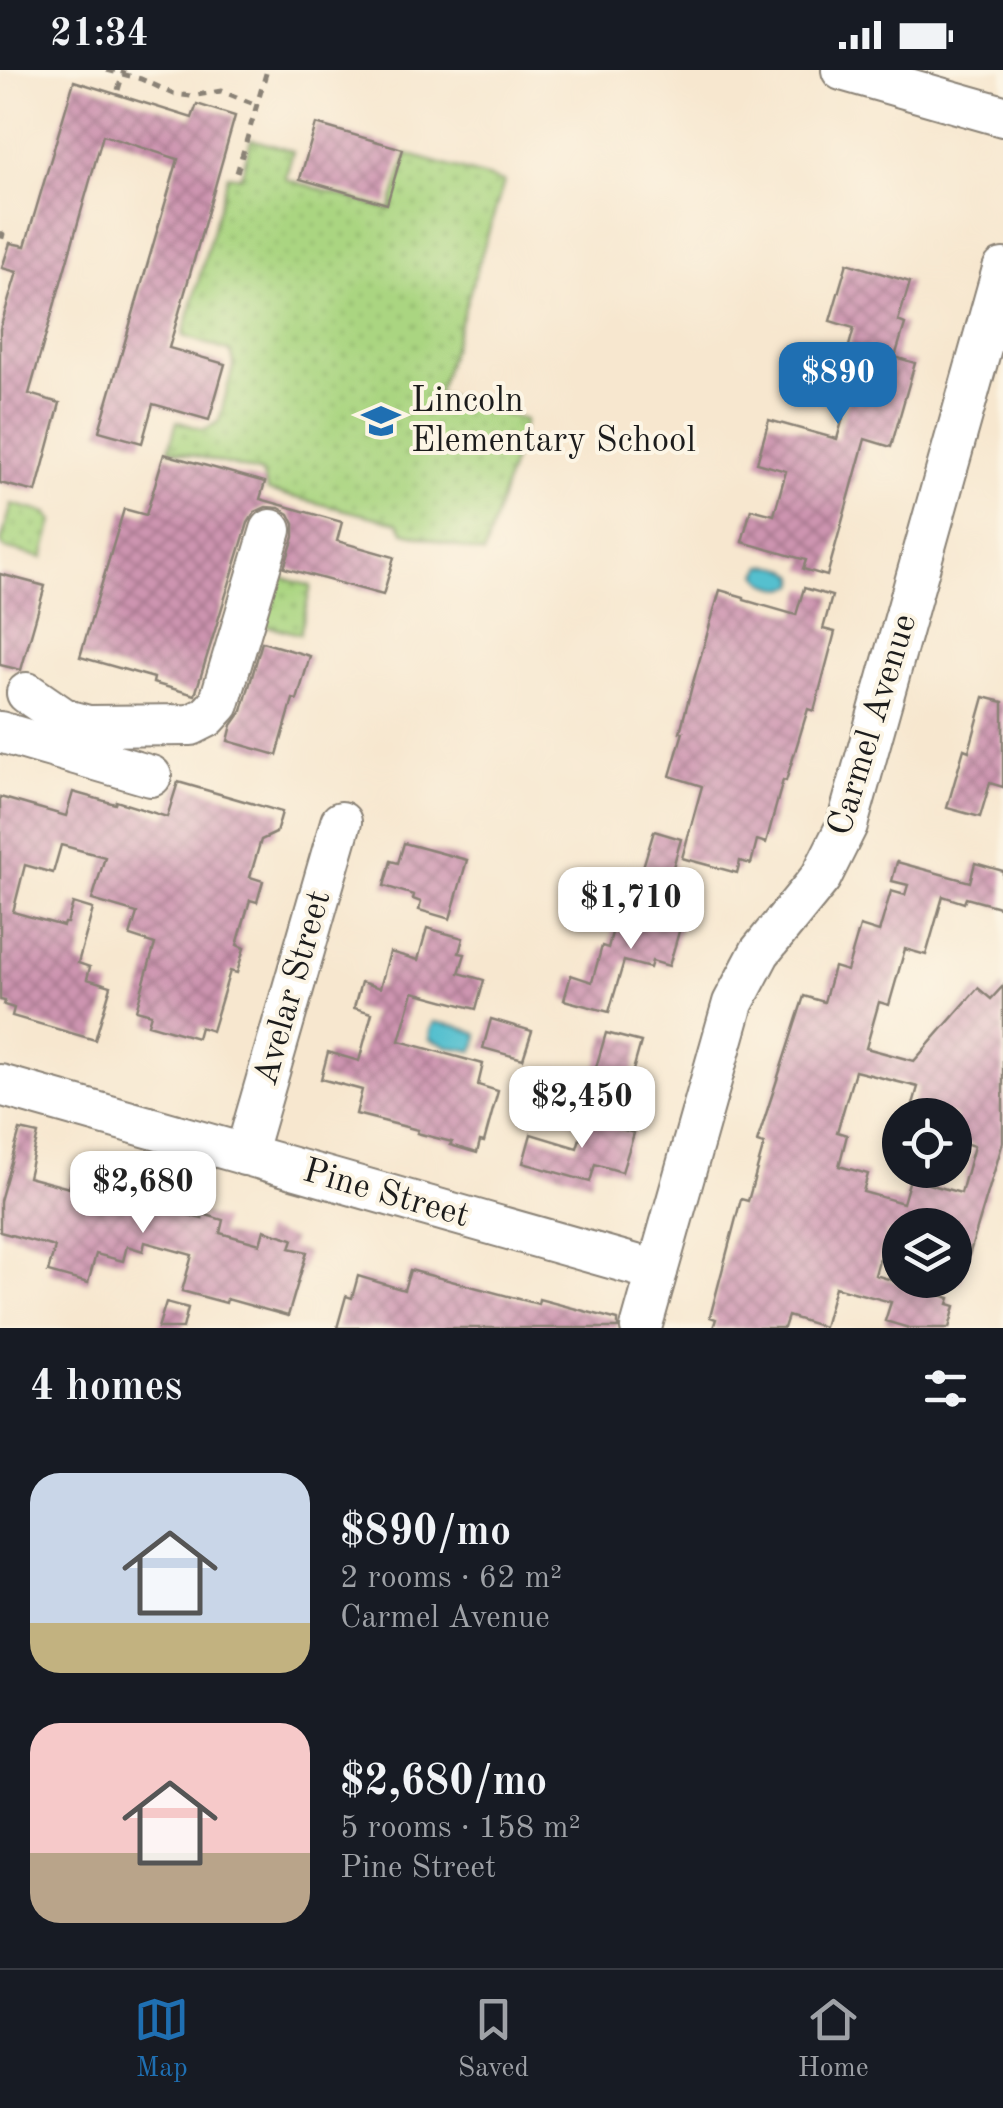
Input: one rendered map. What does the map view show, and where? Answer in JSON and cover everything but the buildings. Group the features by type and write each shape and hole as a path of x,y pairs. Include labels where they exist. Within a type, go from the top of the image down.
{"street":[{"path":"842,70 1003,116"},
{"name":"Carmel Avenue","path":"641,1328 734,1003 760,952 822,877 847,826 1001,285"},
{"path":"27,692 66,720 88,726 191,725 207,717 219,704 271,530"},
{"path":"0,732 151,776"},
{"name":"Avelar Street","path":"246,1155 341,822"},
{"name":"Pine Street","path":"0,1085 657,1270"}],"path":[{"path":"108,70 123,72 174,94 191,96 220,91 257,105"},
{"path":"237,173 267,70"},
{"path":"118,90 123,72"},
{"path":"0,234 0,245"}],"green space":[{"path":"251,139 293,151 285,179 390,210 407,154 504,182 438,394 525,420 484,554 404,532 398,523 268,491 262,473 169,449 177,421 204,430 219,421 234,363 231,352 183,336 228,175 241,177"},
{"path":"12,504 47,513 53,521 43,558 4,548 1,543"},
{"path":"277,576 311,586 300,634 264,625"}],"water":[{"path":"763,566 789,570 796,576 797,584 786,588 771,585 758,574"},
{"path":"434,1022 478,1034 473,1051 429,1039"}],"place":[{"name":"Lincoln Elementary School","path":"381,421"}]}
